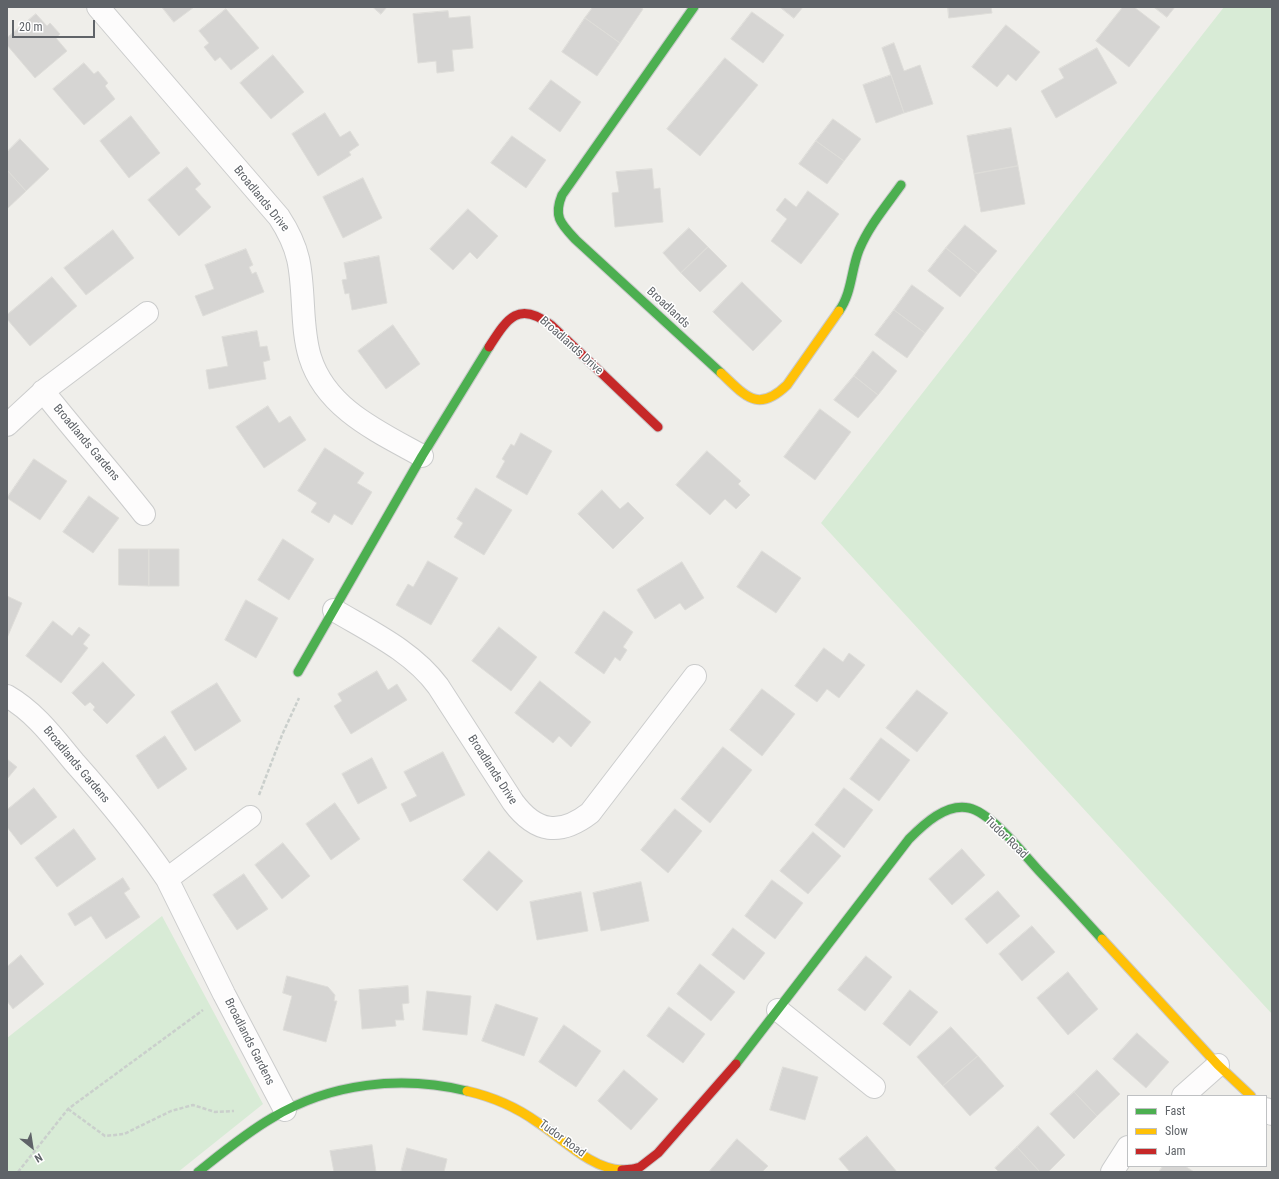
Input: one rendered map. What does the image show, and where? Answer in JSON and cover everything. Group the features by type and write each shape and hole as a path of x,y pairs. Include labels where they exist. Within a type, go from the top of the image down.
{"street":[{"name":"Broadlands Drive","path":"98,7 279,216 287,229 296,249 301,271 307,343 316,371 323,383 349,412 422,456"},
{"name":"Broadlands","path":"694,7 562,195 557,205 557,214 562,225 576,240 742,393 757,400 766,400 777,395 787,385 844,304 849,292 859,251 869,230 901,185"},
{"name":"Broadlands Drive","path":"298,672 422,456 502,327 507,321 518,313 529,312 539,316 551,325 658,427"},
{"path":"7,425 43,391 147,313"},
{"name":"Broadlands Gardens","path":"43,391 144,514"},
{"name":"Broadlands Drive","path":"334,610 404,653 417,662 429,674 518,809 545,827 563,828 580,821 590,813 695,676"},
{"name":"Broadlands Gardens","path":"7,696 31,713 46,729 100,791 167,879 284,1110"},
{"name":"Tudor Road","path":"284,1110 319,1096 358,1086 404,1082 448,1086 490,1097 513,1107 539,1122 598,1164 615,1170 632,1169 644,1164 658,1153 734,1066 909,839 924,824 936,815 949,809 964,808 979,812 992,822 1021,851 1218,1065 1250,1095"},
{"path":"167,879 250,817"},
{"path":"778,1010 874,1087"},
{"path":"1184,1095 1218,1065"},
{"path":"198,1172 247,1134 284,1110"},
{"path":"1112,1172 1127,1149"}],"path":[{"path":"250,817 282,735 302,690 309,681 298,672"},
{"path":"18,1172 68,1109 224,994"},
{"path":"68,1109 105,1136 124,1134 171,1111 193,1105 215,1112 238,1111"}],"green space":[{"path":"1224,7 1272,7 1272,1014 821,523"},
{"path":"162,916 263,1104 178,1172 7,1172 7,1038"}],"building":[{"path":"162,7 194,7 174,22"},
{"path":"373,7 387,7 381,14"},
{"path":"593,7 640,7 643,9 620,43 585,18"},
{"path":"780,7 803,7 794,18"},
{"path":"948,7 991,7 992,13 949,18"},
{"path":"1123,7 1134,7 1160,27 1129,67 1096,41"},
{"path":"1154,7 1175,7 1167,17"},
{"path":"226,9 259,48 231,70 220,57 215,61 204,47 209,43 199,31"},
{"path":"448,11 449,18 470,16 473,48 452,50 454,71 437,73 436,61 418,63 413,14"},
{"path":"752,12 784,35 763,63 731,39"},
{"path":"36,14 47,26 50,23 60,34 56,38 67,51 35,78 7,45 7,38"},
{"path":"585,18 620,43 597,76 562,52"},
{"path":"1006,25 1040,52 1016,81 1008,74 997,87 972,67"},
{"path":"894,43 904,71 920,65 933,104 904,113 882,48"},
{"path":"1097,48 1117,83 1056,118 1041,91 1064,78 1059,69"},
{"path":"273,55 304,92 271,119 240,83"},
{"path":"725,58 758,85 700,156 667,129"},
{"path":"84,63 94,74 98,71 108,83 105,86 115,99 84,125 53,89"},
{"path":"891,75 904,113 876,123 863,85"},
{"path":"551,80 581,102 560,132 529,109"},
{"path":"325,113 340,137 350,131 359,145 349,152 351,155 318,176 292,134"},
{"path":"131,116 160,153 129,178 100,141"},
{"path":"833,119 861,139 844,161 816,141"},
{"path":"1011,128 1018,166 974,174 967,136"},
{"path":"512,136 546,160 526,188 491,163"},
{"path":"20,139 49,169 26,191 7,170 7,152"},
{"path":"816,141 844,161 827,184 799,164"},
{"path":"1018,166 1025,204 981,212 974,174"},
{"path":"187,167 201,184 195,189 211,207 179,236 148,200"},
{"path":"652,169 654,189 660,188 663,222 615,227 612,193 619,192 616,172"},
{"path":"7,170 26,191 7,209"},
{"path":"363,178 382,218 343,238 323,197"},
{"path":"808,191 839,214 801,264 771,241 787,219 776,210 785,198 796,207"},
{"path":"468,209 498,236 477,259 470,252 453,270 430,249"},
{"path":"965,225 997,251 978,274 946,248"},
{"path":"689,228 708,247 681,273 663,253"},
{"path":"113,230 134,258 86,295 64,268"},
{"path":"708,247 727,266 700,292 681,273"},
{"path":"946,248 978,274 960,297 928,271"},
{"path":"246,249 253,265 249,267 252,274 256,272 264,292 203,316 195,296 214,289 205,265"},
{"path":"379,256 387,303 352,310 349,293 345,294 342,280 347,279 344,263"},
{"path":"52,277 77,306 30,346 7,319 7,315"},
{"path":"742,282 782,321 753,351 713,312"},
{"path":"912,285 944,308 925,333 894,310"},
{"path":"894,310 925,333 907,358 875,335"},
{"path":"393,325 420,364 386,389 358,351"},
{"path":"257,331 260,347 267,346 270,360 263,362 266,379 209,389 206,370 228,366 222,337"},
{"path":"873,351 897,371 878,395 854,376"},
{"path":"854,376 878,395 858,418 834,400"},
{"path":"268,406 279,423 290,416 306,440 264,468 236,427"},
{"path":"820,409 851,432 815,480 784,457"},
{"path":"521,433 552,451 527,495 496,477 505,461 502,459 511,444 514,446"},
{"path":"325,448 364,473 357,483 372,492 352,525 334,514 329,523 311,512 317,503 298,491"},
{"path":"707,451 741,481 738,484 750,495 736,509 725,499 710,515 676,485"},
{"path":"34,459 67,481 40,520 7,498"},
{"path":"476,488 512,510 484,555 454,537 463,523 457,519"},
{"path":"602,490 620,509 628,502 644,518 613,549 578,514"},
{"path":"89,496 119,518 93,553 63,532"},
{"path":"283,539 314,559 289,600 258,580"},
{"path":"119,549 149,549 149,586 119,585"},
{"path":"149,549 179,549 179,586 149,586"},
{"path":"762,551 801,578 776,613 737,587"},
{"path":"428,561 458,578 431,625 396,605 408,584 413,587"},
{"path":"682,562 704,598 685,610 680,603 655,619 637,590"},
{"path":"7,596 22,603 7,638"},
{"path":"246,600 278,618 256,658 225,640"},
{"path":"604,611 633,632 623,647 627,650 620,661 615,657 604,674 575,653"},
{"path":"53,621 72,636 79,627 90,635 83,644 88,648 61,683 26,656"},
{"path":"499,627 537,657 511,691 472,661"},
{"path":"824,648 843,662 849,653 865,665 839,698 827,689 817,702 795,686"},
{"path":"103,662 135,695 107,724 93,710 95,707 90,702 85,706 72,693"},
{"path":"377,671 388,690 397,684 407,700 351,734 334,706 342,701 338,694"},
{"path":"540,681 591,722 571,747 559,736 553,743 515,713"},
{"path":"217,683 241,721 195,751 171,712"},
{"path":"762,689 795,714 762,756 730,730"},
{"path":"917,690 948,713 917,752 886,728"},
{"path":"165,736 187,769 158,789 136,756"},
{"path":"881,738 910,760 879,801 850,779"},
{"path":"723,747 752,770 710,823 681,799"},
{"path":"443,752 465,795 410,822 401,804 417,796 404,772"},
{"path":"372,758 387,788 358,804 342,774"},
{"path":"7,759 17,767 7,779"},
{"path":"34,788 57,817 21,845 7,827 7,810"},
{"path":"844,788 873,810 844,848 815,825"},
{"path":"335,803 360,839 331,860 306,824"},
{"path":"675,809 702,831 668,873 641,850"},
{"path":"74,829 96,859 57,887 35,858"},
{"path":"813,832 841,856 808,894 780,871"},
{"path":"283,843 310,876 282,899 255,865"},
{"path":"962,849 985,875 952,905 929,879"},
{"path":"489,851 523,881 497,911 463,880"},
{"path":"244,874 268,909 237,930 213,895"},
{"path":"123,878 130,889 124,893 140,917 106,939 91,916 75,926 68,914"},
{"path":"772,880 803,903 775,939 745,916"},
{"path":"641,882 649,921 601,931 593,893"},
{"path":"998,891 1020,916 987,944 965,919"},
{"path":"581,892 588,931 537,940 530,902"},
{"path":"1032,926 1055,952 1022,981 999,954"},
{"path":"733,928 765,953 744,980 712,955"},
{"path":"21,955 44,984 13,1009 7,1001 7,967"},
{"path":"866,956 892,977 865,1011 838,990"},
{"path":"700,964 735,992 711,1021 677,994"},
{"path":"1068,972 1098,1009 1068,1035 1037,998"},
{"path":"287,976 328,987 335,995 334,1001 337,1001 326,1042 283,1030 292,996 283,993"},
{"path":"408,986 409,1003 402,1004 404,1020 395,1020 396,1026 362,1029 359,990"},
{"path":"910,990 938,1012 910,1046 883,1024"},
{"path":"427,991 471,996 467,1035 423,1030"},
{"path":"496,1004 538,1018 524,1056 482,1041"},
{"path":"669,1007 705,1034 683,1063 647,1036"},
{"path":"564,1025 601,1051 576,1087 539,1062"},
{"path":"951,1027 978,1056 943,1086 917,1057"},
{"path":"1137,1033 1169,1062 1146,1088 1113,1059"},
{"path":"978,1056 1004,1086 970,1116 943,1086"},
{"path":"783,1067 818,1077 805,1120 770,1110"},
{"path":"624,1070 658,1099 631,1130 598,1101"},
{"path":"1097,1070 1120,1094 1097,1116 1074,1092"},
{"path":"1074,1092 1097,1116 1074,1139 1050,1114"},
{"path":"1038,1126 1065,1155 1048,1172 1040,1172 1017,1147"},
{"path":"867,1136 897,1172 850,1172 839,1159"},
{"path":"737,1139 768,1166 762,1172 709,1172"},
{"path":"372,1145 376,1172 334,1172 330,1151"},
{"path":"1017,1147 1040,1172 999,1172 995,1168"},
{"path":"407,1148 447,1159 444,1172 401,1172"},
{"path":"1162,1167 1186,1167 1194,1172 1159,1172"}],"traffic: fast":[{"path":"694,7 562,195 558,209 560,220 576,240 721,373"},
{"path":"839,311 849,289 856,258 863,241 878,216 901,185"},
{"path":"298,672 422,456 489,347"},
{"path":"736,1064 909,839 921,827 936,816 952,809 960,807 969,808 988,818 998,826 1102,939"},
{"path":"198,1172 262,1124 294,1106 318,1097 366,1085 392,1083 442,1086 467,1091"}],"traffic: slow":[{"path":"721,373 737,388 752,398 759,400 777,394 787,385 839,311"},
{"path":"1102,939 1218,1065 1250,1095"},
{"path":"467,1091 495,1099 512,1107 537,1122 588,1159 610,1168 622,1170"}],"traffic: jam":[{"path":"489,347 502,328 514,316 530,314 540,318 551,325 658,427"},
{"path":"622,1170 640,1167 658,1153 736,1064"}]}
